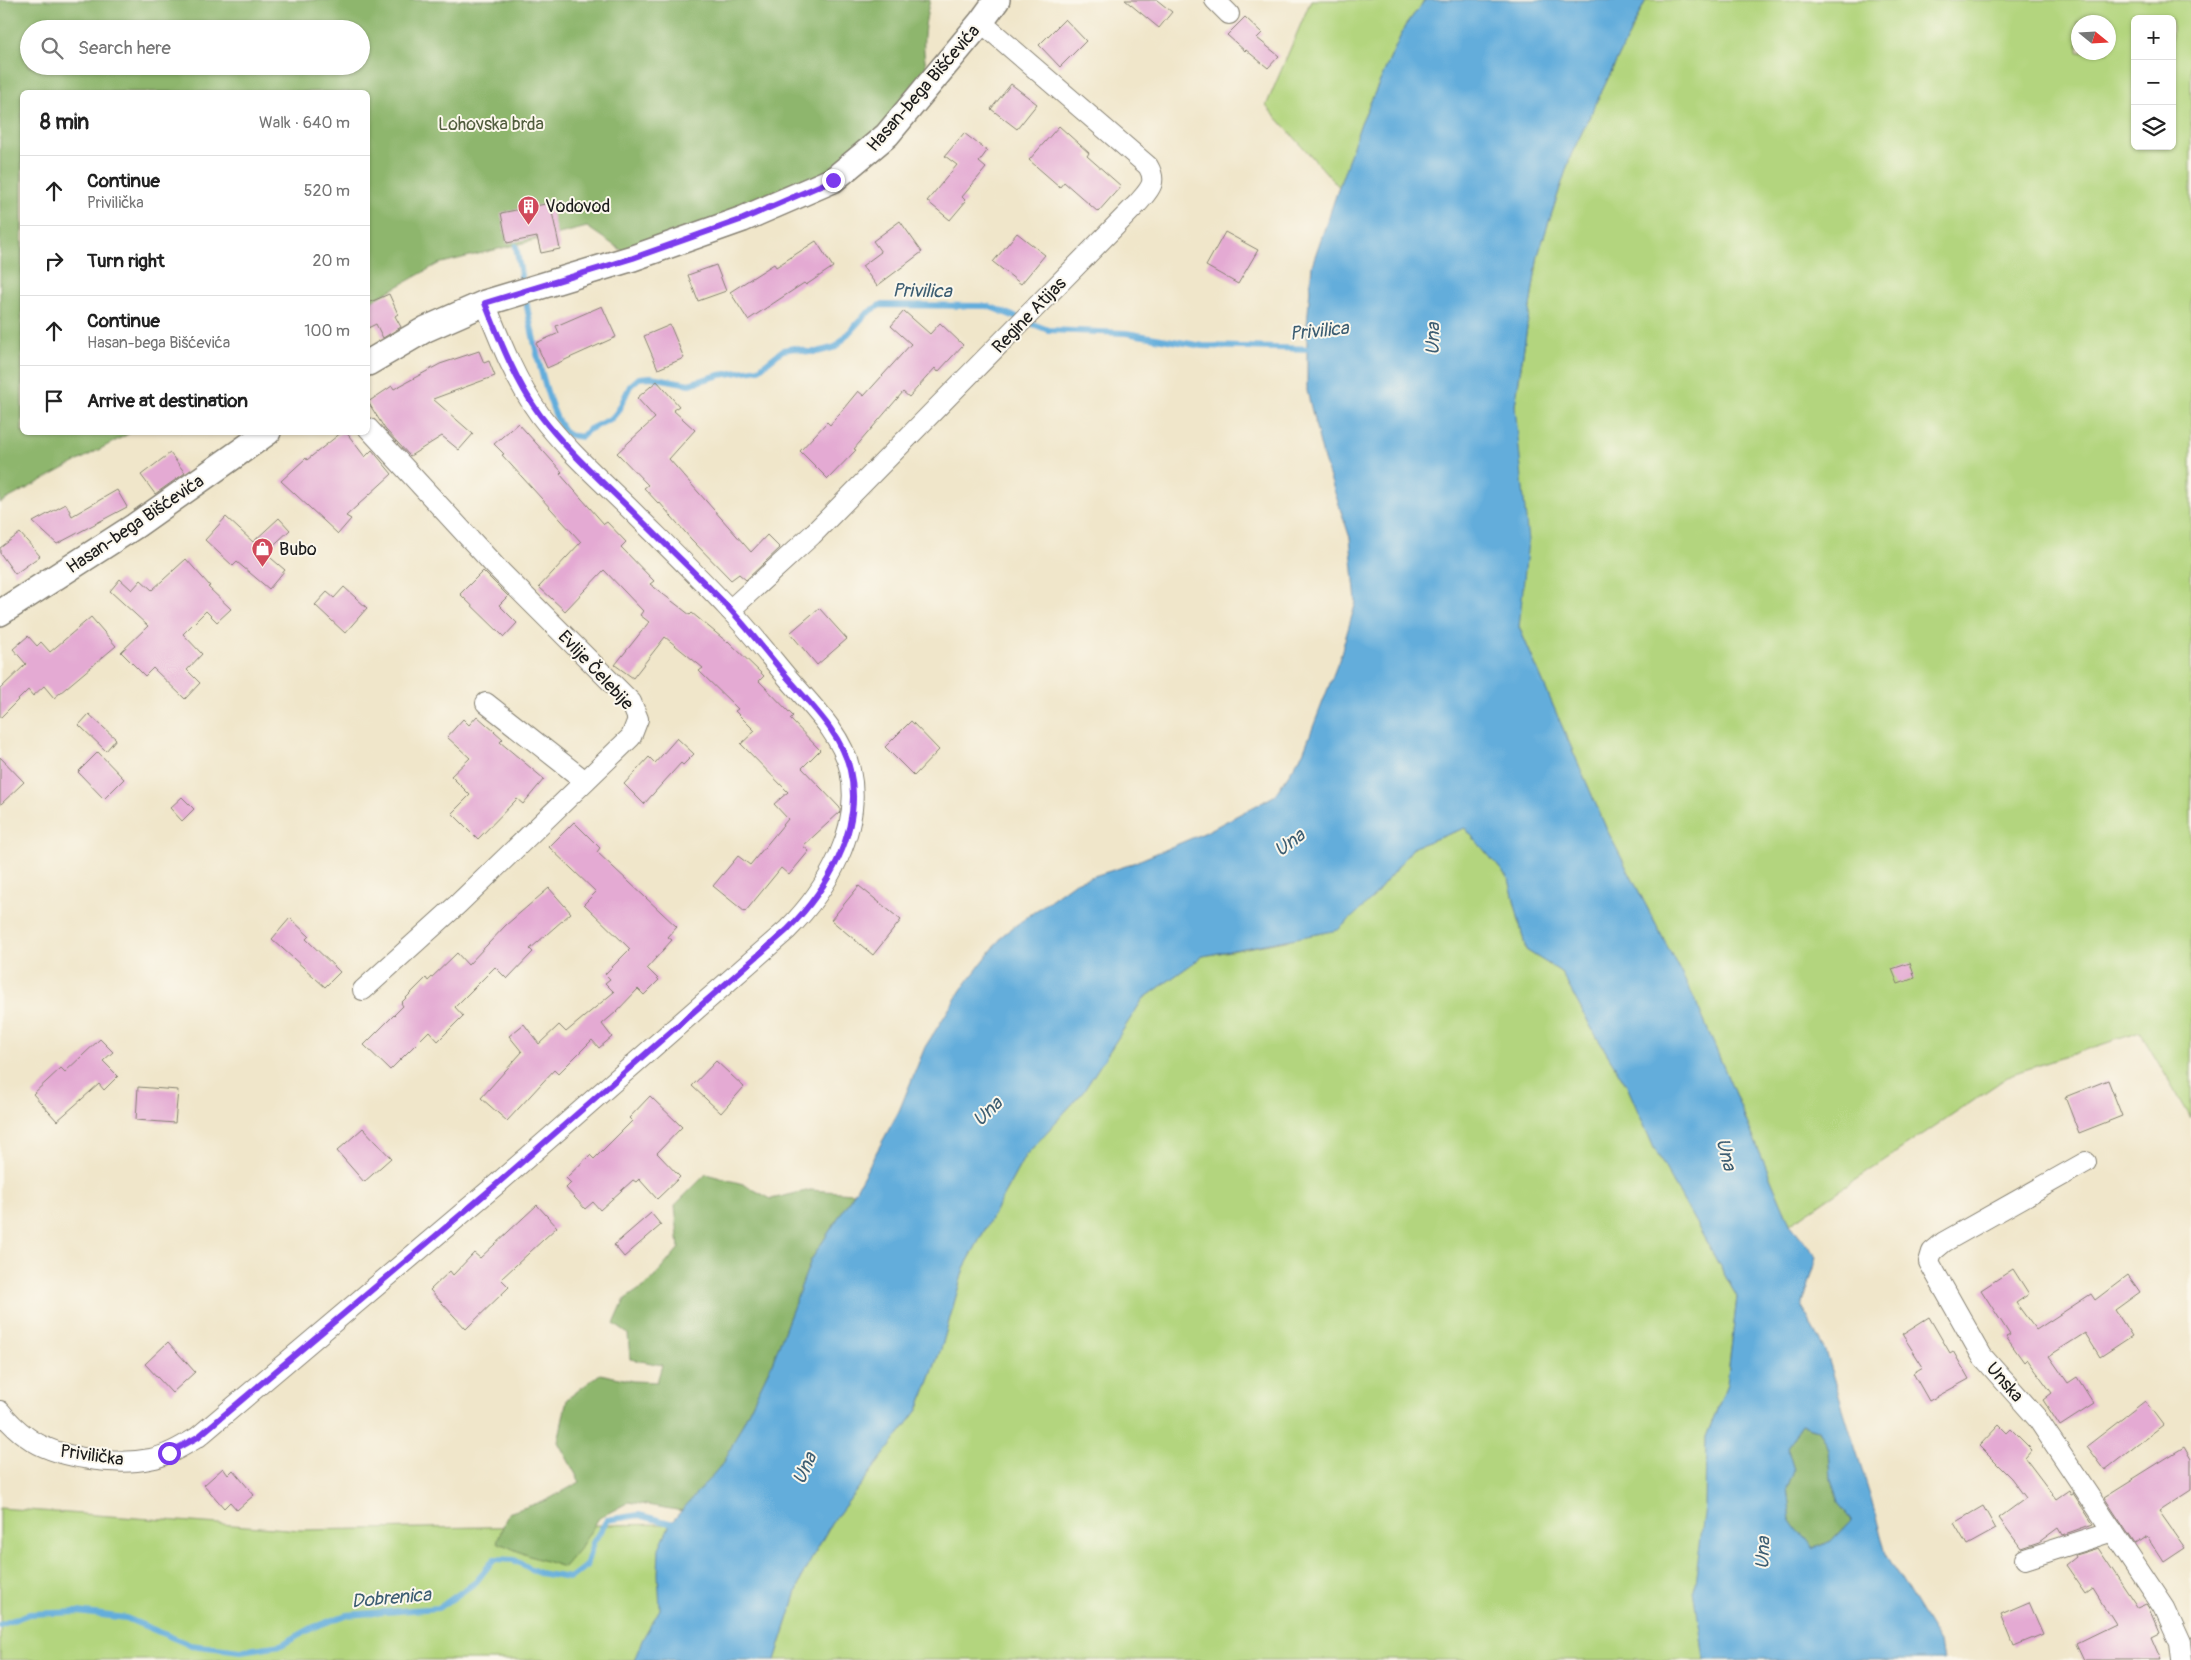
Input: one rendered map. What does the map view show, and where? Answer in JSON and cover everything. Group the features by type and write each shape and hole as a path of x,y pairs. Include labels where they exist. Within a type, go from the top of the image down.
{"street":[{"name":"Hasan-bega Bišćevića","path":"485,303 633,258 743,219 833,180 887,135 997,0"},
{"path":"1215,0 1229,14"},
{"name":"Regine Atijas","path":"730,610 840,507 1131,210 1149,190 1153,182 1153,174 1148,166 981,22"},
{"path":"370,362 426,329 485,303"},
{"name":"Privilička","path":"0,1411 29,1438 56,1451 82,1457 118,1461 149,1459 169,1453 198,1437 497,1184 787,930 824,887 845,839 851,814 853,785 850,768 842,749 822,718 730,610 573,452 541,416 526,394 485,303"},
{"name":"Evlije Čelebije","path":"363,990 458,904 586,781 630,737 638,719 632,702 495,566 370,430"},
{"name":"Hasan-bega Bišćevića","path":"0,613 135,526 264,435"},
{"path":"486,703 586,781"},
{"name":"Unska","path":"2086,1162 1944,1242 1932,1252 1929,1262 1982,1356 2037,1418 2164,1608 2180,1643 2182,1660"},
{"path":"2025,1559 2113,1531"}],"green space":[{"name":"Lohovska brda","path":"0,0 930,0 924,51 931,82 861,158 633,258 587,227 438,264 370,302 370,90 20,90 20,435 126,435 0,503"},
{"path":"1311,0 1425,0 1405,26 1361,123 1340,188 1266,106"},
{"path":"1646,0 2191,0 2191,1118 2140,1032 2012,1074 1790,1224 1696,1002 1607,830 1519,627 1515,406 1538,255 1571,155"},
{"path":"1465,828 1509,879 1526,950 1561,972 1592,1029 1627,1086 1654,1148 1737,1297 1727,1384 1706,1437 1704,1660 775,1660 802,1576 831,1524 918,1410 942,1346 964,1268 1025,1156 1083,1092 1143,999 1203,956 1286,941 1370,901 1414,847"},
{"path":"706,1174 743,1184 771,1199 810,1190 854,1193 811,1260 773,1361 724,1462 683,1511 629,1502 599,1518 580,1548 564,1567 529,1556 497,1542 508,1513 547,1500 580,1482 558,1442 567,1399 600,1374 633,1381 657,1382 662,1365 630,1359 628,1334 614,1324 625,1299 650,1282 679,1248 675,1205"},
{"path":"1802,1425 1818,1430 1829,1450 1831,1479 1838,1503 1852,1520 1832,1541 1811,1549 1791,1520 1787,1488 1794,1470 1787,1447"},
{"path":"0,1508 301,1530 670,1524 664,1660 0,1660"}],"water":[{"name":"Una","path":"1425,0 1646,0 1571,155 1538,255 1515,406 1528,541 1519,627 1607,830 1696,1002 1790,1224 1817,1257 1802,1307 1824,1348 1871,1498 1886,1554 1940,1643 1943,1660 1704,1660 1694,1590 1705,1506 1706,1437 1727,1384 1737,1297 1654,1148 1627,1086 1592,1029 1561,972 1526,950 1509,879 1465,828 1414,847 1370,901 1338,930 1203,956 1143,999 1083,1092 1025,1156 964,1268 942,1346 918,1410 831,1524 802,1576 775,1660 634,1660 643,1638 660,1609 659,1548 670,1524 724,1462 773,1361 811,1260 854,1193 899,1111 925,1047 961,990 1004,934 1075,882 1126,866 1204,833 1274,796 1303,753 1339,660 1356,602 1350,538 1324,460 1307,391 1307,325 1312,265 1361,123 1405,26","holes":["1802,1425 1818,1430 1829,1450 1831,1479 1838,1503 1852,1520 1832,1541 1812,1549 1791,1520 1787,1488 1794,1470 1787,1447"]}],"building":[{"path":"1125,0 1157,0 1172,12 1159,28"},
{"path":"1245,17 1262,33 1257,38 1279,56 1268,68 1227,35"},
{"path":"1065,19 1086,41 1060,67 1039,45"},
{"path":"1011,84 1037,104 1017,129 991,109"},
{"path":"1059,126 1089,153 1087,156 1121,186 1098,212 1064,182 1060,187 1029,160"},
{"path":"964,133 987,151 979,162 986,168 962,197 966,201 950,220 927,201 957,165 945,156"},
{"name":"Vodovod","path":"550,203 560,249 541,253 537,237 507,243 501,213"},
{"path":"900,221 922,252 877,286 862,266 881,252 873,241"},
{"path":"1225,232 1258,250 1238,284 1206,266"},
{"path":"1017,233 1045,255 1021,284 993,262"},
{"path":"816,241 833,267 806,285 804,283 748,320 730,292 774,264 776,267"},
{"path":"716,265 726,291 698,301 688,275"},
{"path":"389,294 398,314 395,316 401,327 383,338 376,324 370,327 370,302"},
{"path":"602,306 616,337 547,368 536,343 559,333 556,326"},
{"path":"904,311 930,334 940,323 963,345 938,372 935,368 909,397 903,392 854,449 856,450 828,479 800,451 827,422 830,425 858,391 864,396 911,344 891,326"},
{"path":"670,325 684,358 658,369 644,336"},
{"path":"479,351 484,363 489,361 495,376 433,399 473,434 459,450 442,436 410,456 385,429 370,405 370,401 392,386 394,389 440,364"},
{"path":"657,381 679,406 673,410 695,430 669,459 751,552 767,535 780,548 746,580 739,574 731,580 644,488 648,485 617,453 655,418 637,398"},
{"path":"518,423 562,472 560,474 604,524 607,522 626,542 621,547 654,581 650,584 728,641 764,676 759,681 793,716 790,719 820,750 802,768 840,808 840,812 803,846 809,851 789,875 781,868 745,912 713,886 738,856 750,865 788,819 774,804 788,792 741,744 755,731 735,711 738,709 699,671 703,668 665,637 633,678 615,665 649,622 640,615 643,611 604,570 565,611 539,587 581,542 494,444"},
{"path":"338,435 348,435 365,457 372,450 392,474 346,516 351,519 338,534 281,481 306,458 307,460"},
{"path":"170,453 185,473 155,494 141,475"},
{"path":"117,490 127,507 57,544 33,522 66,504 72,516"},
{"path":"226,517 253,542 279,518 290,530 265,553 285,570 269,589 237,562 233,566 205,540"},
{"path":"20,533 40,556 15,574 0,553 0,548"},
{"path":"186,559 210,586 208,587 231,609 217,622 206,611 183,634 202,654 187,670 200,683 185,699 153,668 145,676 121,652 148,626 110,591 120,579 132,590 141,580 152,590"},
{"path":"483,571 508,596 499,605 517,623 504,637 460,594"},
{"path":"344,587 367,608 345,633 315,605 327,592 334,598"},
{"path":"819,608 847,639 817,665 790,633"},
{"path":"91,617 116,646 54,698 44,686 33,696 28,690 0,718 0,689 26,664 13,649 28,636 37,646 41,642 50,652"},
{"path":"89,714 116,739 106,751 79,725"},
{"path":"477,716 503,739 500,742 544,779 523,804 517,799 478,839 452,813 470,795 451,776 470,758 447,737 463,719 469,725"},
{"path":"911,721 939,750 914,776 885,747"},
{"path":"677,738 694,754 683,765 681,763 644,804 624,784 649,757 655,763"},
{"path":"98,752 124,779 104,799 78,772"},
{"path":"0,757 24,782 0,805"},
{"path":"182,797 194,809 182,821 170,808"},
{"path":"574,822 600,848 597,852 677,927 668,937 672,940 647,968 659,980 644,995 638,989 602,1024 612,1037 599,1048 592,1040 558,1074 554,1070 507,1121 481,1098 522,1052 509,1036 524,1024 539,1044 559,1025 566,1032 614,992 605,983 610,979 605,974 630,949 584,904 596,892 549,847"},
{"path":"859,886 901,920 873,955 831,920"},
{"path":"549,888 571,913 530,949 533,952 507,979 495,967 455,1007 463,1016 438,1041 429,1031 390,1070 364,1045 403,1006 401,1003 426,978 428,981 457,953 468,965 506,925"},
{"path":"290,918 309,936 306,939 340,972 325,987 272,939"},
{"path":"1910,963 1915,978 1898,984 1892,969"},
{"path":"100,1039 113,1052 103,1061 118,1076 104,1090 99,1084 57,1121 33,1094 61,1068 65,1072"},
{"path":"716,1061 744,1087 721,1113 692,1086"},
{"path":"2108,1080 2122,1116 2079,1133 2065,1097"},
{"path":"138,1087 178,1090 175,1123 136,1120"},
{"path":"650,1096 682,1127 657,1153 680,1177 657,1199 639,1179 636,1182 633,1180 600,1210 593,1202 585,1209 566,1188 571,1183 566,1178 590,1155 594,1159 632,1121 629,1118"},
{"path":"363,1128 391,1158 364,1182 337,1151"},
{"path":"537,1205 557,1227 501,1279 509,1287 466,1329 430,1290 450,1271 453,1275 474,1253 480,1258"},
{"path":"651,1213 661,1225 624,1257 614,1245"},
{"path":"2013,1269 2029,1294 2016,1303 2036,1330 2091,1294 2095,1300 2128,1275 2140,1292 2115,1310 2132,1336 2100,1357 2085,1333 2049,1356 2068,1383 2077,1377 2094,1404 2060,1426 2043,1400 2052,1393 2027,1359 2024,1362 2006,1337 2010,1335 1981,1290"},
{"path":"1929,1317 1950,1353 1953,1351 1969,1379 1929,1401 1913,1373 1923,1367 1902,1334"},
{"path":"168,1342 195,1372 172,1393 145,1364"},
{"path":"2145,1401 2163,1425 2105,1470 2087,1446"},
{"path":"1999,1425 2007,1433 2011,1429 2032,1450 2025,1458 2056,1499 2069,1490 2071,1494 2073,1493 2093,1524 2062,1535 2058,1528 2039,1542 2021,1548 1999,1518 2026,1498 2011,1478 1979,1446"},
{"path":"2184,1447 2191,1459 2191,1490 2159,1511 2185,1548 2164,1562 2147,1536 2135,1544 2104,1497"},
{"path":"223,1468 228,1475 233,1470 254,1495 237,1510 230,1502 224,1508 204,1485"},
{"path":"1983,1506 1996,1529 1967,1545 1954,1523"},
{"path":"2098,1548 2138,1608 2148,1605 2160,1633 2152,1637 2162,1660 2084,1660 2076,1643 2115,1624 2093,1589 2086,1594 2066,1565 2076,1557 2075,1555"},
{"path":"2029,1602 2043,1634 2014,1646 2001,1614"}],"waterway":[{"name":"Privilica","path":"516,246 523,287"},
{"name":"Privilica","path":"525,296 541,370 554,411 561,426 569,435 581,437 588,430 612,418 618,411 630,386 639,378 651,377 689,384 720,375 759,369 783,350 795,348 807,352 817,352 836,347 866,314 880,305 988,306 1048,330 1126,333 1203,346 1315,349"},
{"name":"Dobrenica","path":"0,1625 29,1614 78,1612 126,1618 190,1645 241,1651 281,1645 314,1627 346,1615 439,1608 476,1582 494,1559 514,1560 539,1573 570,1578 586,1566 593,1543 607,1520 639,1515 677,1525"}],"place":[{"name":"Vodovod","path":"529,225"},
{"name":"Bubo","path":"263,568"}],"route":[{"path":"169,1453 198,1437 497,1184 787,930 824,887 845,839 851,814 853,785 850,768 842,749 822,718 730,610 573,452 541,416 526,394 500,340 485,303 633,258 743,219 833,180"}]}
